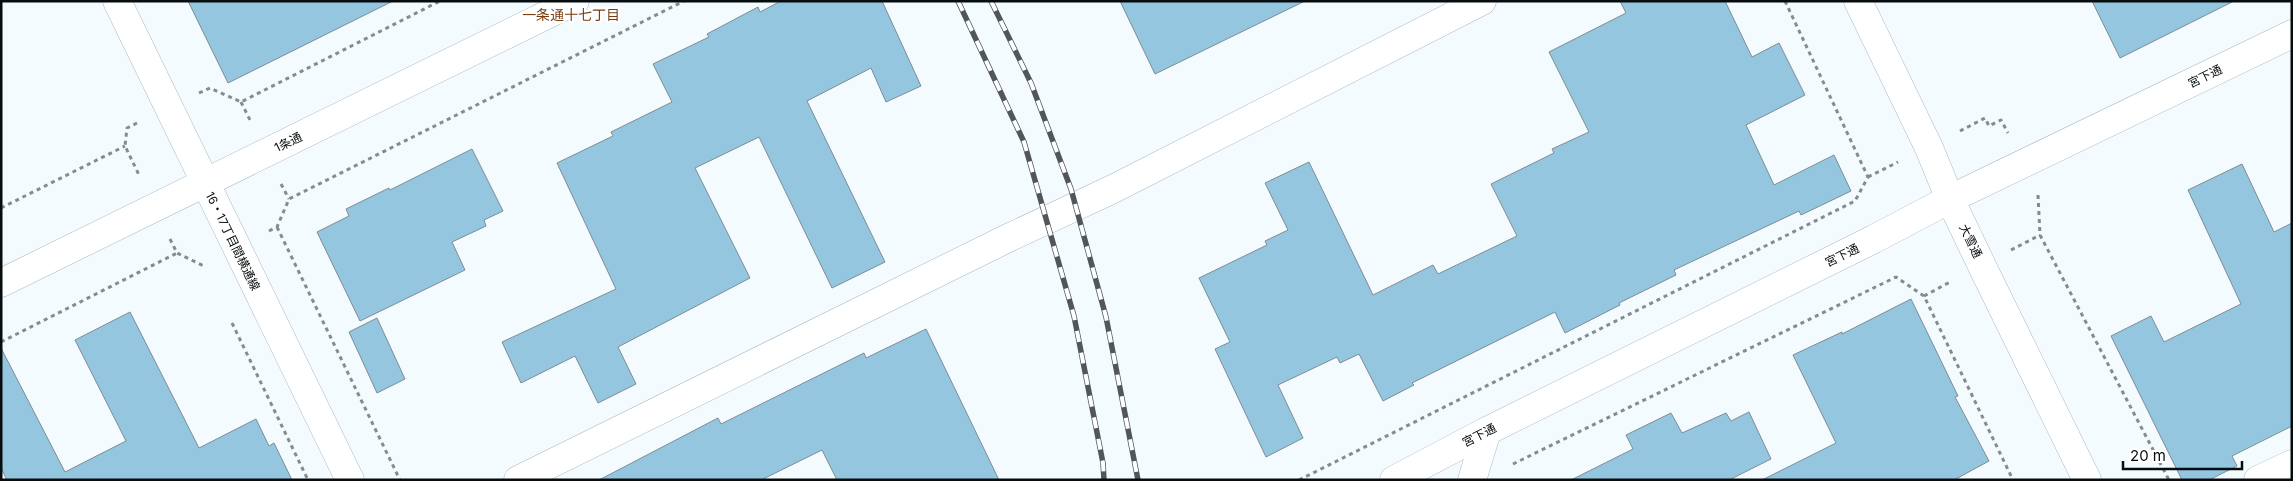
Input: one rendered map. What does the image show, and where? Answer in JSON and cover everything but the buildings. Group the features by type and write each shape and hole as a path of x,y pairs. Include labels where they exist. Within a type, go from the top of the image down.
{"street":[{"name":"16・17丁目間横通線","path":"117,1 350,480"},
{"name":"1条通","path":"1,283 575,1"},
{"path":"518,480 1121,184 1482,1"},
{"name":"大雪通","path":"1858,1 1929,148 1950,199 2088,480"},
{"name":"宮下通","path":"1394,480 1487,431 1874,239 1950,199 2292,34"},
{"path":"1472,480 1487,431"},
{"path":"2258,480 2292,464"}],"path":[{"path":"210,88 241,102 440,1"},
{"path":"400,480 277,227 288,199 684,1"},
{"path":"1299,480 1855,202 1868,177 1785,1"},
{"path":"1985,118 1989,126 2001,120"},
{"path":"1,208 124,146 127,128"},
{"path":"2038,196 2040,236 2169,480"},
{"path":"1,342 177,253 204,266 208,274"},
{"path":"1506,467 1896,277 1924,296 2013,480"},
{"path":"230,319 308,480"}],"railway":[{"path":"958,1 1024,142 1074,316 1103,463 1104,480"},
{"path":"991,1 1031,83 1071,189 1106,317 1138,480"}],"district":[{"name":"一条通十七丁目","path":"571,14"}]}
